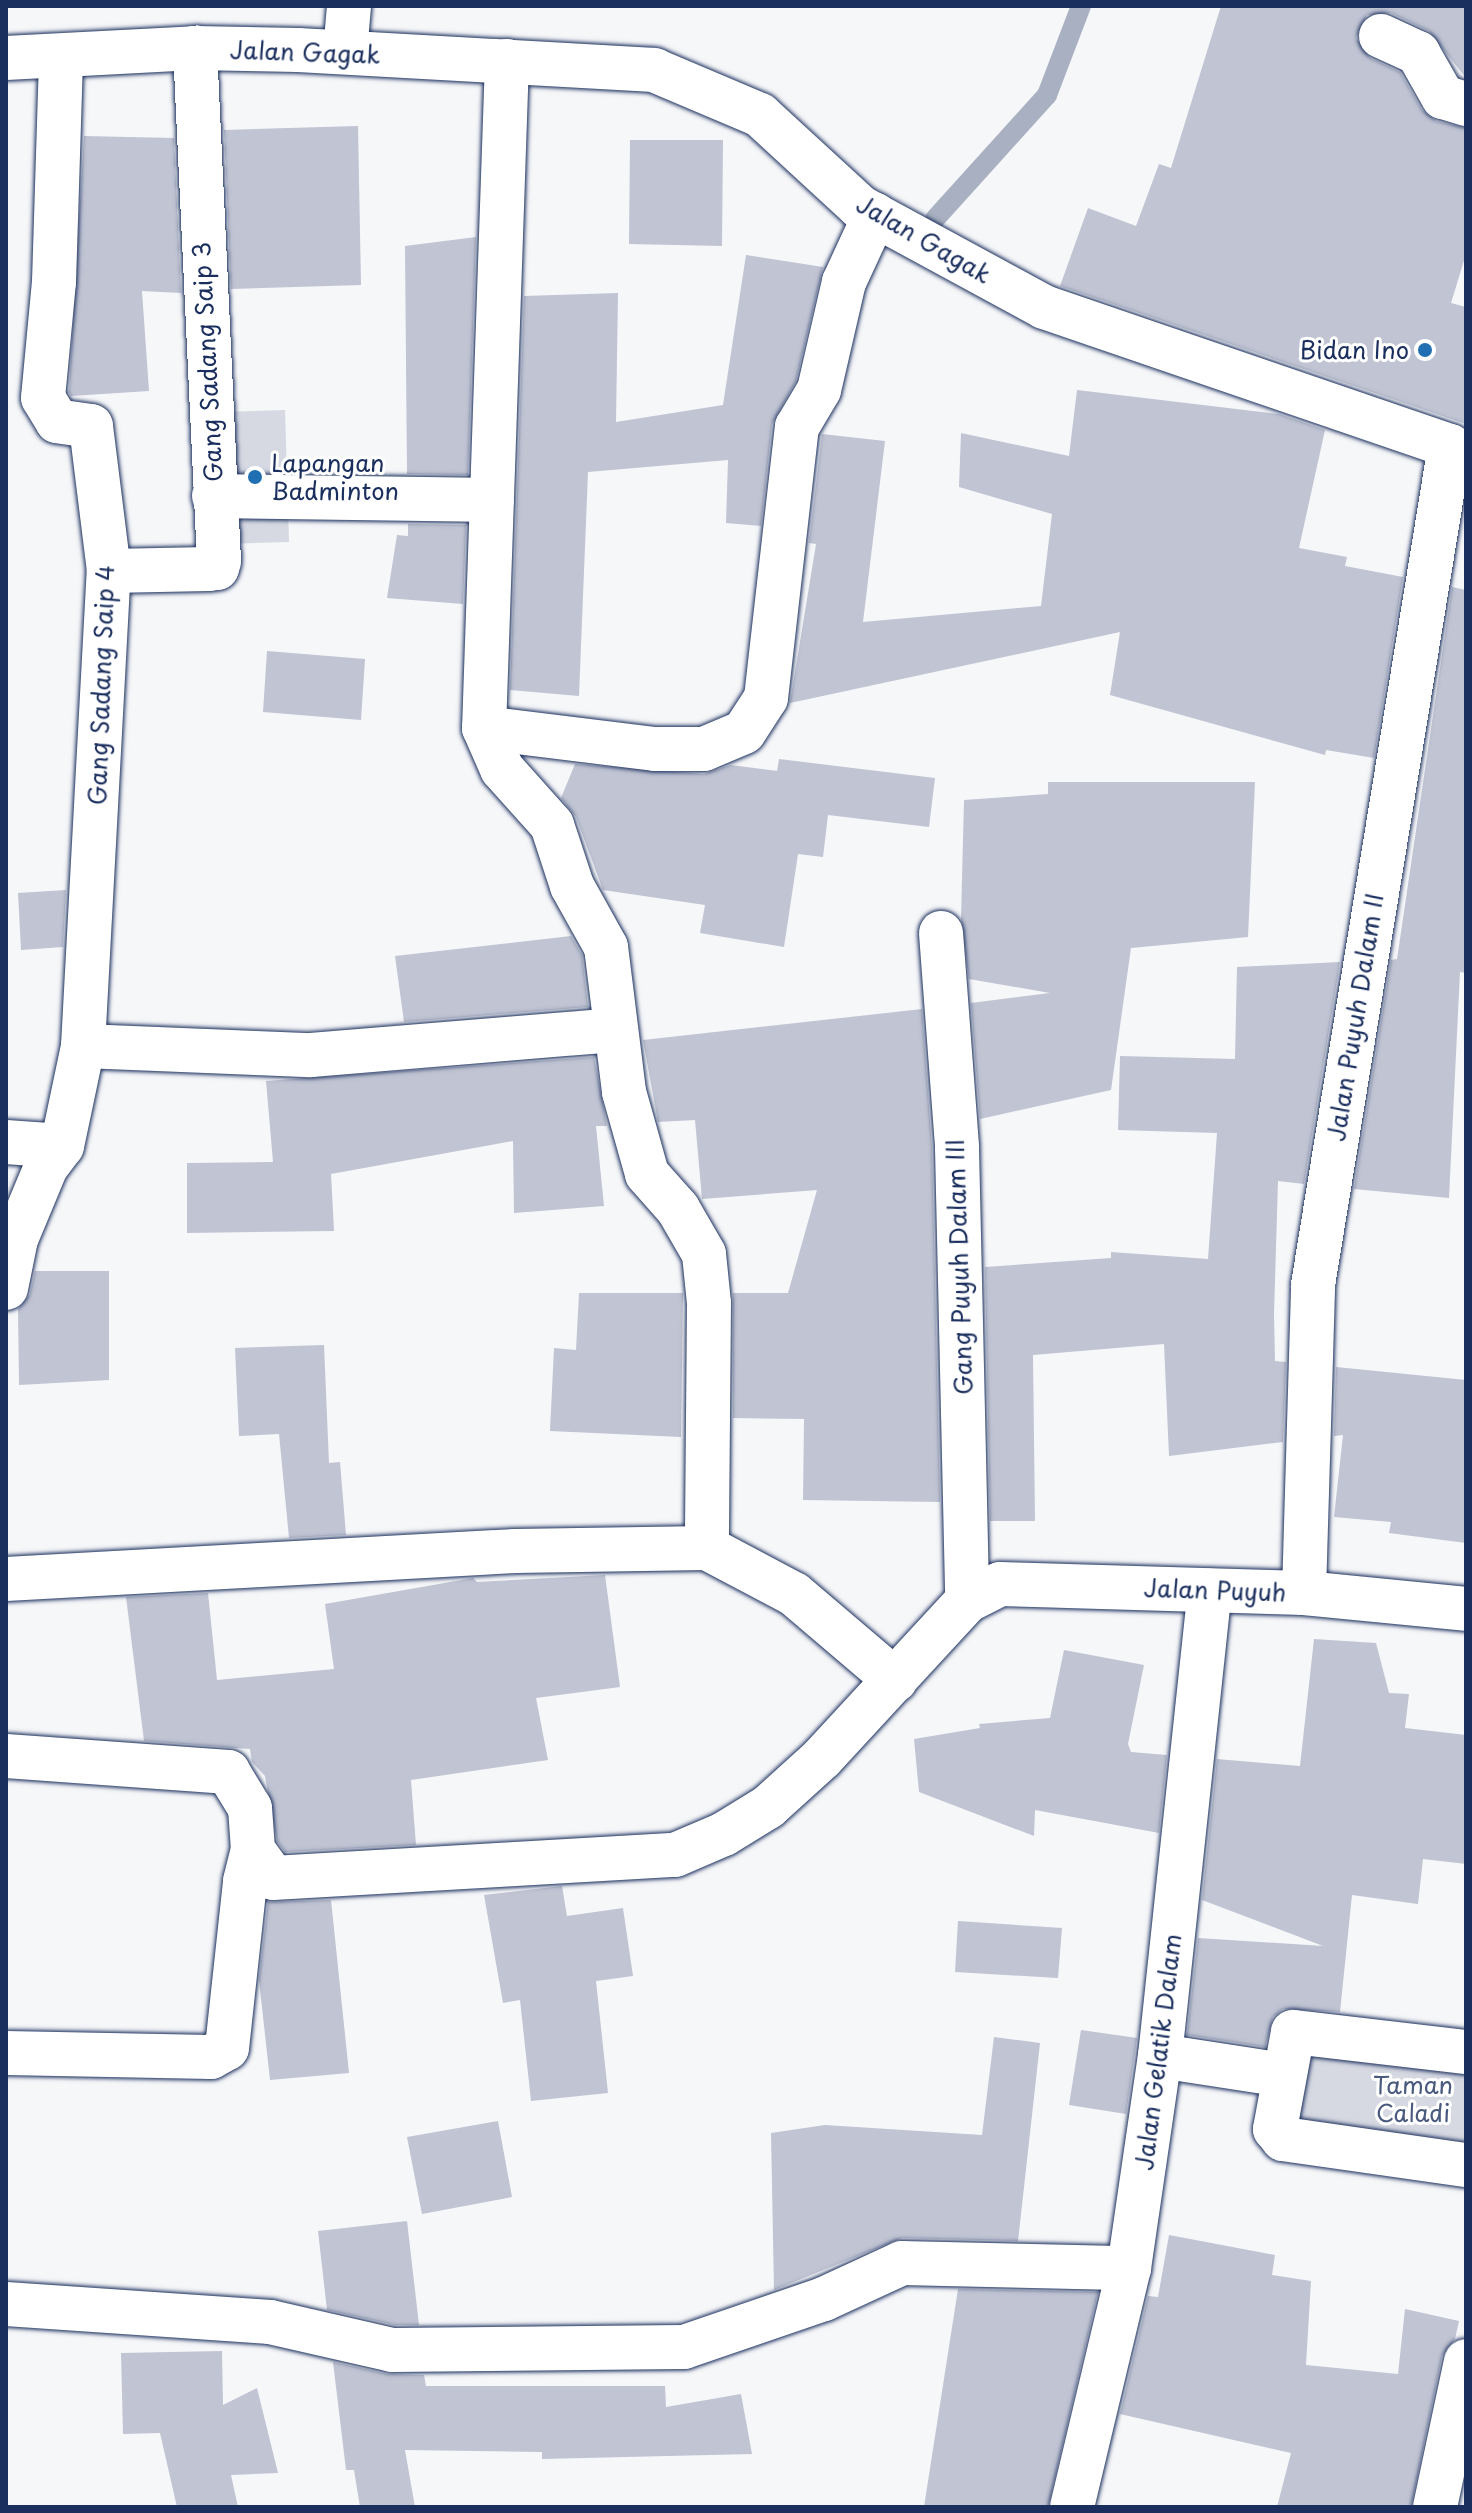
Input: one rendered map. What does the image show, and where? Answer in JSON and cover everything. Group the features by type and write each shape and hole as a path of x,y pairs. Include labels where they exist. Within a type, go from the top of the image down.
{"street":[{"path":"345,52 349,6"},
{"path":"1381,36 1418,53 1443,97 1466,104"},
{"name":"Jalan Gagak","path":"6,58 195,48 345,52 654,70 760,115 860,207 1044,307 1462,453"},
{"name":"Gang Sadang Saip 3","path":"109,571 217,568 195,48"},
{"name":"Gang Sadang Saip 4","path":"6,1288 16,1239 46,1167 62,1146 83,1046 109,571 91,426 57,421 43,398 54,282 61,57"},
{"path":"507,61 484,728 502,769 552,825 572,886 606,947 624,1092 647,1174 678,1209 704,1254 709,1303 707,1548"},
{"path":"484,728 655,749 704,749 744,732 766,698 797,427 819,390 844,282 875,215"},
{"name":"Jalan Puyuh Dalam II","path":"1304,1593 1313,1285 1462,453"},
{"path":"214,496 492,500"},
{"name":"Gang Puyuh Dalam III","path":"941,933 957,1148 967,1601"},
{"path":"83,1046 311,1055 615,1030"},
{"path":"6,1142 62,1146"},
{"path":"14,1580 515,1551 707,1548 794,1594 895,1680"},
{"name":"Jalan Puyuh","path":"967,1601 1000,1584 1304,1593 1466,1609"},
{"name":"Jalan Gelatik Dalam","path":"1072,2507 1129,2268 1160,2056 1210,1591"},
{"path":"253,1850 273,1878 286,1879 675,1855 724,1834 768,1807 895,1680 967,1601"},
{"path":"6,1756 228,1772 250,1808 253,1850 227,2048 211,2057 6,2053"},
{"path":"1466,2052 1296,2032 1290,2034 1275,2129 1283,2139 1466,2165"},
{"path":"1160,2056 1284,2075"},
{"path":"6,2304 270,2322 392,2350 684,2347 824,2299 902,2263 1129,2268"},
{"path":"1435,2507 1466,2361"}],"green space":[{"name":"Lapangan Badminton","path":"285,410 289,542 224,544 220,412"},
{"name":"Taman Caladi","path":"1295,2037 1466,2057 1466,2158 1281,2125"}],"building":[{"path":"1221,6 1466,6 1466,78 1429,31 1391,13 1367,15 1356,38 1370,58 1400,72 1422,110 1436,121 1466,128 1466,254 1451,303 1466,307 1466,424 1060,286 1088,208 1136,226 1159,164 1171,168"},
{"path":"358,126 361,285 231,289 224,130"},
{"path":"84,136 174,138 181,293 142,291 149,391 71,396 69,392"},
{"path":"630,140 723,140 722,246 629,244"},
{"path":"476,237 468,475 407,474 405,246"},
{"path":"746,255 823,267 796,381 772,424 761,526 726,523 728,460 588,472 579,696 510,690 524,296 618,293 616,422 723,405"},
{"path":"1077,390 1279,414 1325,430 1299,548 1347,557 1345,566 1403,577 1374,758 1326,750 1325,755 1110,695 1120,632 790,703 816,544 809,543 822,434 885,441 863,622 1041,606 1052,514 959,487 961,433 1069,456"},
{"path":"408,524 466,525 463,604 387,598 397,535 408,536"},
{"path":"1452,587 1466,590 1466,973 1460,972 1449,1198 1354,1189 1391,960 1397,959"},
{"path":"267,651 365,659 361,720 263,712"},
{"path":"779,759 935,778 929,827 828,815 823,857 798,854 784,947 700,933 705,905 603,890 576,817 561,798 575,764 704,774 731,765 777,771"},
{"path":"1048,782 1255,782 1248,937 1131,948 1111,1090 980,1119 971,1003 1050,993 969,979 961,919 964,800 1048,794"},
{"path":"66,890 63,947 21,950 18,893"},
{"path":"571,936 582,955 588,1007 404,1022 395,956"},
{"path":"1340,962 1304,1184 1278,1181 1274,1314 1275,1361 1286,1362 1283,1442 1169,1456 1164,1344 1033,1355 1035,1521 990,1521 985,1267 1111,1258 1111,1252 1208,1259 1217,1133 1118,1130 1120,1056 1235,1059 1237,967"},
{"path":"922,1009 932,1149 940,1502 803,1500 804,1419 733,1418 733,1293 788,1293 817,1190 702,1199 695,1120 658,1122 643,1040"},
{"path":"594,1057 607,1126 596,1126 604,1206 514,1213 513,1141 331,1174 334,1231 187,1233 187,1163 273,1162 266,1081"},
{"path":"35,1271 109,1271 109,1380 19,1385 18,1309 30,1294"},
{"path":"579,1293 683,1293 681,1437 550,1431 554,1348 576,1350"},
{"path":"324,1345 329,1463 340,1462 346,1535 289,1538 279,1434 239,1436 235,1348"},
{"path":"1336,1367 1466,1380 1466,1543 1389,1533 1391,1522 1334,1517 1343,1435 1334,1436"},
{"path":"605,1575 620,1687 536,1698 548,1760 411,1780 416,1845 285,1852 277,1841 265,1776 252,1762 250,1749 144,1741 126,1597 208,1593 217,1680 334,1669 325,1604 473,1578 477,1582"},
{"path":"1314,1639 1376,1643 1389,1693 1409,1694 1405,1728 1466,1735 1466,1864 1423,1859 1418,1904 1352,1895 1340,2012 1283,2009 1273,2017 1265,2047 1187,2035 1198,1938 1323,1946 1202,1900 1217,1759 1300,1766"},
{"path":"1064,1650 1144,1665 1128,1744 1131,1752 1167,1755 1159,1833 1035,1810 1034,1836 919,1792 914,1739 980,1728 979,1724 1050,1718"},
{"path":"562,1886 567,1916 623,1908 633,1976 596,1981 608,2093 531,2101 520,2000 503,2003 484,1895"},
{"path":"331,1900 349,2073 270,2080 259,1980 268,1902"},
{"path":"958,1921 1062,1928 1058,1978 955,1972"},
{"path":"1081,2030 1137,2038 1126,2114 1069,2105"},
{"path":"994,2037 1040,2043 1018,2241 902,2238 774,2290 771,2133 825,2125 982,2135"},
{"path":"498,2121 512,2197 422,2214 407,2137"},
{"path":"407,2221 419,2325 395,2325 327,2310 318,2231"},
{"path":"1169,2235 1275,2255 1272,2275 1311,2281 1306,2365 1398,2374 1405,2309 1459,2321 1455,2339 1442,2356 1411,2507 1277,2507 1291,2453 1120,2414 1148,2296 1158,2297"},
{"path":"958,2289 1098,2292 1048,2507 924,2507"},
{"path":"222,2351 223,2405 257,2388 278,2473 231,2475 238,2507 177,2507 160,2433 123,2434 121,2353"},
{"path":"333,2362 387,2374 424,2375 426,2386 665,2386 666,2407 741,2394 752,2454 542,2459 542,2452 405,2450 415,2507 360,2507 354,2470 346,2470"}],"waterway":[{"path":"935,219 1047,95 1081,6"}],"place":[{"name":"Bidan Ino","path":"1425,350"},
{"name":"Lapangan Badminton","path":"255,477"}]}
